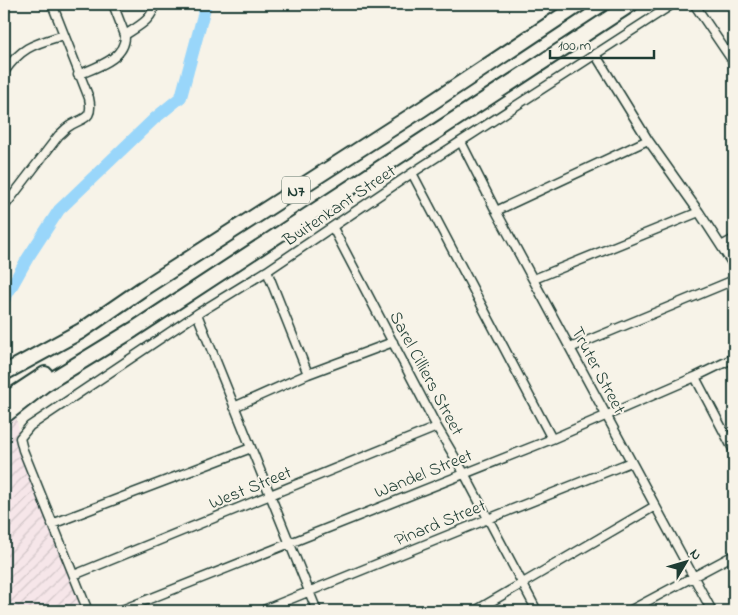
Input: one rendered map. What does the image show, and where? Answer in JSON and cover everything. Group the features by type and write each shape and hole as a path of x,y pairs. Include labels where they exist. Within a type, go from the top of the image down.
{"highway":[{"name":"N7","path":"4,373 81,331 142,289 422,109 580,4"},
{"name":"N7","path":"4,401 54,368 133,330 630,4"},
{"path":"4,416 45,384 133,330"}],"street":[{"path":"4,207 60,136 69,126 88,116 91,107 52,4"},
{"path":"78,75 110,61 122,48 126,40 113,4"},
{"path":"125,35 151,16 154,11 154,4"},
{"name":"Buitenkant Street","path":"52,524 20,438 30,426 197,314 267,271 673,4"},
{"path":"694,4 734,63"},
{"path":"4,72 16,57 31,45 64,34"},
{"path":"596,54 648,140 699,212 734,266"},
{"path":"496,211 648,140"},
{"name":"Truter Street","path":"461,142 496,211 712,611"},
{"path":"412,174 552,439"},
{"path":"534,279 699,212"},
{"name":"Sarel Cilliers Street","path":"333,228 437,427 464,473 537,611"},
{"path":"721,246 734,238"},
{"path":"267,271 308,374"},
{"path":"570,348 734,280"},
{"path":"197,314 317,611"},
{"path":"234,407 308,374 393,342"},
{"name":"Wandel Street","path":"120,611 552,439 695,377 734,358"},
{"path":"695,377 734,451"},
{"name":"West Street","path":"74,575 437,427"},
{"path":"88,611 52,524 250,448"},
{"name":"Pinard Street","path":"261,611 631,462"},
{"path":"475,611 655,506"},
{"path":"629,611 734,555"}],"shaded area":[{"path":"8,370 21,443 88,611 4,611 4,373"}],"waterway":[{"path":"4,300 27,259 59,210 154,119 181,97 206,4"}]}
